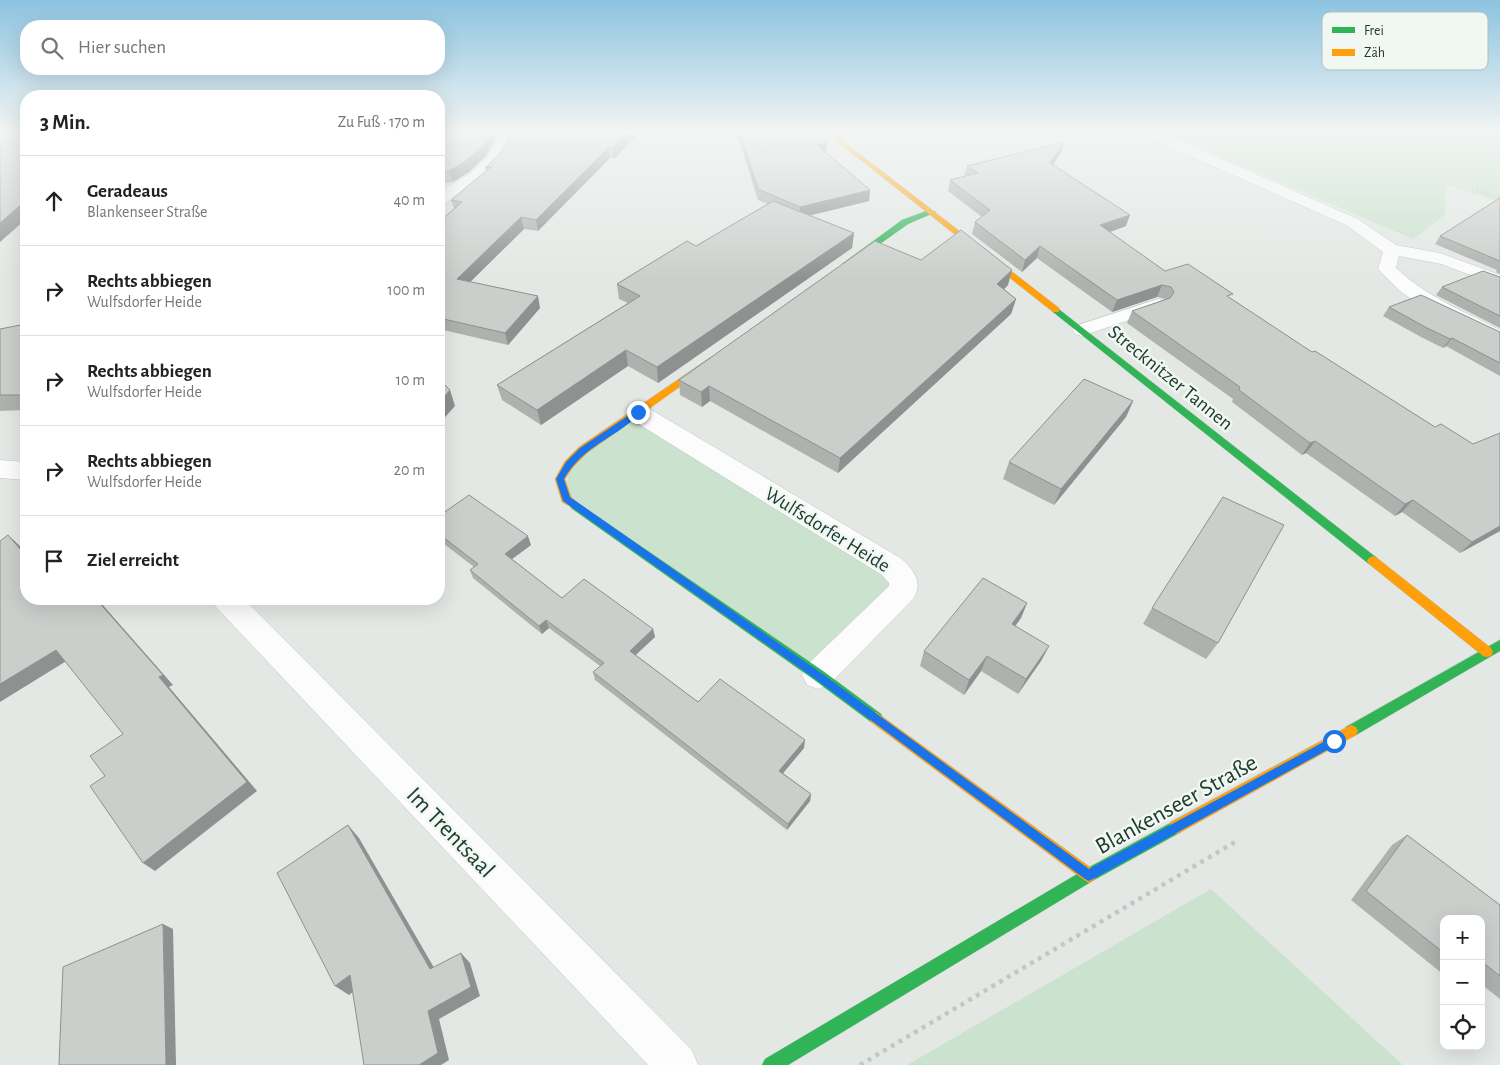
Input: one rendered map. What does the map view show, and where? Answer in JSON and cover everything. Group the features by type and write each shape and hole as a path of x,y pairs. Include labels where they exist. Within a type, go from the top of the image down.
{"street":[{"path":"445,196 471,181"},
{"name":"Strecknitzer Tannen","path":"891,181 1487,652"},
{"path":"837,270 905,222 932,212"},
{"path":"717,356 583,450 569,464 560,479 566,499 818,675 1089,875"},
{"name":"Wulfsdorfer Heide","path":"638,412 892,567 903,579 904,590 818,675"},
{"path":"0,469 20,471"},
{"name":"Im Trentsaal","path":"232,605 677,1065"},
{"name":"Blankenseer Straße","path":"772,1065 1089,875 1334,741 1500,645"}],"lane":[{"path":"1258,181 1352,222 1392,250 1416,251 1454,262 1500,281"},
{"path":"1392,250 1387,268 1407,288 1424,300 1500,336"},
{"path":"1082,330 1158,304"}],"path":[{"path":"1472,189 1500,198"},
{"path":"860,1065 1237,840"}],"green space":[{"path":"1277,181 1500,181 1500,202 1446,185 1445,215 1413,239"},
{"path":"637,412 903,579 818,675 566,499 569,464"},
{"path":"1211,889 1403,1065 907,1065"}],"building":[{"path":"0,181 20,181 20,205 0,223"},
{"path":"474,181 575,181 536,220 521,217 457,279 538,296 505,333 445,319 445,217 462,202 451,200"},
{"path":"755,181 859,181 870,190 800,207 758,189"},
{"path":"951,181 1077,181 1130,215 1100,225 1165,271 1188,264 1233,294 1227,296 1312,352 1315,351 1435,427 1441,424 1473,444 1500,433 1500,526 1472,542 1413,500 1405,504 1315,441 1310,443 1239,390 1240,387 1132,311 1170,298 1174,292 1171,287 1162,285 1117,300 1040,246 1025,260 975,222 990,210"},
{"path":"1500,198 1500,261 1440,236"},
{"path":"773,201 854,233 657,367 626,350 537,410 497,385 640,296 617,284 687,241 696,246"},
{"path":"961,230 1012,270 997,284 1016,299 840,458 709,386 701,392 679,380 875,241 921,260"},
{"path":"1483,271 1500,277 1500,316 1442,287"},
{"path":"1421,295 1500,332 1500,363 1452,338 1450,339 1427,328 1389,307"},
{"path":"20,325 20,395 0,395 0,329"},
{"path":"1084,379 1133,401 1061,489 1009,462"},
{"path":"445,385 450,390 445,396"},
{"path":"469,495 528,536 505,554 562,598 584,579 653,629 630,651 698,702 720,679 805,740 779,771 811,794 788,824 593,672 604,663 546,620 539,626 470,570 478,564 445,539 445,512"},
{"path":"1223,497 1284,525 1218,643 1152,608"},
{"path":"8,535 20,549 20,605 101,605 163,675 159,677 247,782 143,863 90,786 105,776 90,756 123,734 56,650 0,684 0,541"},
{"path":"983,578 1027,603 1012,624 1049,646 1026,679 987,656 969,680 924,651"},
{"path":"348,825 430,969 461,953 471,987 428,1011 438,1053 419,1065 364,1065 350,975 335,986 277,873"},
{"path":"1407,835 1500,905 1500,976 1485,964 1485,915 1440,915 1440,950 1366,891"},
{"path":"163,924 166,1065 59,1065 63,967"}],"traffic: fast":[{"path":"846,264 905,222 932,212"},
{"path":"1056,310 1373,561"},
{"path":"575,505 818,675 876,718"},
{"path":"1351,731 1500,645"},
{"path":"771,1065 1089,875 1176,827"}],"traffic: slow":[{"path":"891,181 1056,310"},
{"path":"575,505 566,499 560,479 569,464 583,450 710,361"},
{"path":"1373,561 1487,652"},
{"path":"876,718 1089,875"},
{"path":"1176,827 1351,731"}],"route":[{"path":"638,412 583,450 569,464 560,479 566,499 818,675 1089,875 1334,741"}]}
